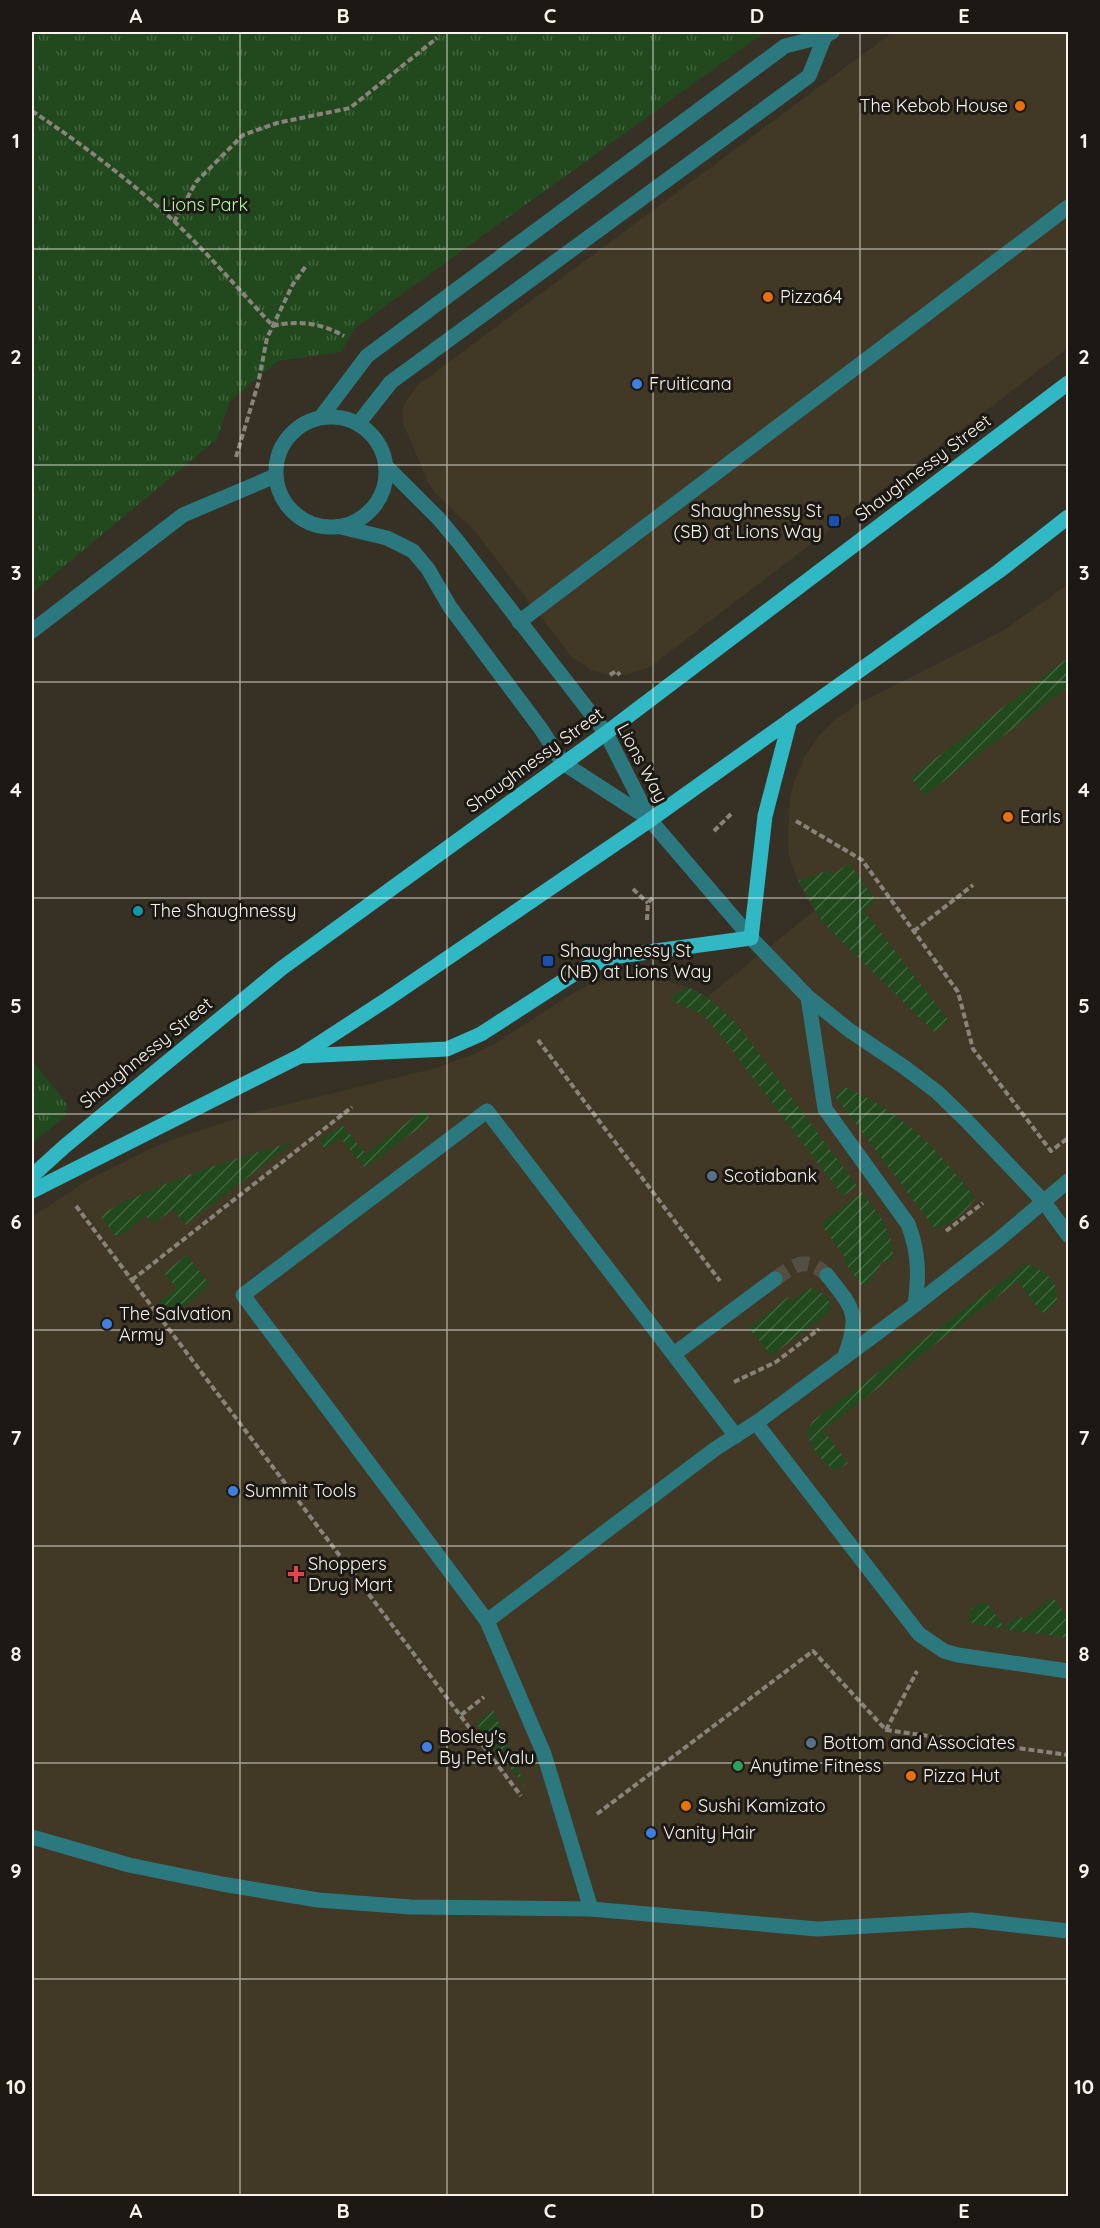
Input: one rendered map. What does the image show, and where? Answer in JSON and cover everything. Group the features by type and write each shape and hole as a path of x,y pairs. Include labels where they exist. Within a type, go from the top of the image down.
{"main road":[{"name":"Shaughnessy Street","path":"32,1176 74,1138 282,968 606,733 1068,383"},
{"path":"32,1191 300,1056 650,820 999,571 1068,517"},
{"path":"300,1056 447,1049 481,1034 578,972 612,957 751,938 765,816 790,720"}],"street":[{"path":"321,417 367,356 785,45 828,34"},
{"path":"358,424 391,382 809,76 828,34"},
{"path":"519,622 1068,207"},
{"path":"333,415 351,419 358,424 378,442 388,468 382,494 373,509 358,520 341,527 323,527 305,521 290,510 280,495 276,476 277,458 285,440 297,427 321,417 333,415"},
{"name":"Lions Way","path":"388,468 439,519 606,733 650,820"},
{"path":"32,631 183,515 276,476"},
{"name":"Lions Way","path":"341,527 387,538 413,551 422,560 450,607 563,762 650,820"},
{"path":"650,820 751,938 808,997 849,1030 937,1092 1044,1202 1068,1235"},
{"path":"808,997 825,1109 908,1224 915,1242 919,1263 915,1305"},
{"path":"591,1909 544,1754 487,1621 243,1295 488,1111 736,1436"},
{"path":"487,1621 714,1449 756,1423 915,1305 1068,1181"},
{"path":"827,1275 850,1305 854,1316 853,1335 844,1358"},
{"path":"674,1354 775,1279"},
{"path":"756,1423 919,1634 944,1651 958,1655 1068,1671"},
{"path":"32,1837 129,1865 318,1900 411,1907 591,1909 817,1929 971,1920 1068,1931"}],"path":[{"path":"174,222 196,182 243,135 277,123 350,108 437,38"},
{"path":"32,111 102,163 174,222 273,326"},
{"path":"236,458 258,384 263,351 293,284 306,266"},
{"path":"273,326 287,323 326,326 349,339"},
{"path":"610,675 616,671 620,675"},
{"path":"726,806 732,813"},
{"path":"714,831 732,813 742,812"},
{"path":"795,821 862,860 958,992 973,1049 1051,1151 1068,1138"},
{"path":"914,931 973,885"},
{"path":"633,889 648,903"},
{"path":"647,927 648,903 654,896"},
{"path":"538,1040 721,1283"},
{"path":"132,1280 352,1107"},
{"path":"945,1232 983,1203"},
{"path":"75,1206 523,1798"},
{"path":"708,1399 731,1383 776,1362 822,1326"},
{"path":"886,1730 931,1643"},
{"path":"597,1815 813,1651 886,1730 1068,1755"},
{"path":"460,1715 488,1695"}],"shaded area":[{"path":"893,32 1068,32 1068,348 651,666 627,675 610,675 590,670 571,656 473,529 438,496 429,484 404,426 402,412 406,402 418,385"},
{"path":"1068,584 1068,2196 32,2196 32,1217 88,1180 152,1148 183,1136 256,1112 436,1068 469,1056 491,1046 591,984 631,976 659,979 690,988 707,997 814,911 798,881 789,856 788,839 790,798 794,782 805,756 818,737 854,706 1004,630"}],"green space":[{"name":"Lions Park","path":"32,32 765,32 355,328 341,352 278,361 230,401 217,439 32,593"},
{"path":"1068,658 1068,687 924,796 911,777"},
{"path":"849,863 876,901 864,911 949,1021 934,1032 823,923 798,881 829,870 834,874"},
{"path":"690,988 707,997 737,1024 857,1186 843,1196 702,1014 669,1000 680,991"},
{"path":"32,1060 67,1104 65,1117 32,1143"},
{"path":"845,1087 885,1108 933,1148 975,1199 967,1208 952,1221 935,1229 834,1095"},
{"path":"423,1110 431,1119 367,1167 364,1167 340,1137 325,1149 319,1141 342,1125 366,1154"},
{"path":"294,1142 185,1225 173,1209 153,1224 146,1216 117,1238 100,1216 126,1201 189,1175"},
{"path":"862,1192 880,1216 888,1232 893,1260 882,1262 870,1282 861,1285 821,1224"},
{"path":"187,1255 210,1285 170,1318 158,1302 177,1289 164,1273"},
{"path":"1025,1264 1038,1269 1054,1283 1056,1303 1045,1313 1041,1312 1018,1281 823,1430 848,1463 837,1470 823,1461 809,1438 809,1429 814,1420"},
{"path":"809,1288 825,1295 831,1311 771,1356 749,1328 788,1297 791,1301"},
{"path":"1053,1597 1068,1618 1068,1638 973,1624 969,1620 971,1609 982,1602 987,1603 1004,1627 1019,1616 1023,1620"},
{"path":"493,1709 526,1788 476,1724"}],"tunnel":[{"path":"775,1279 800,1264 812,1265 827,1275"}],"place":[{"name":"The Kebob House","path":"1020,106"},
{"name":"Pizza64","path":"768,297"},
{"name":"Fruiticana","path":"637,384"},
{"name":"Shaughnessy St (SB) at Lions Way","path":"834,521"},
{"name":"Earls","path":"1008,817"},
{"name":"The Shaughnessy","path":"138,911"},
{"name":"Shaughnessy St (NB) at Lions Way","path":"548,961"},
{"name":"Scotiabank","path":"712,1176"},
{"name":"The Salvation Army","path":"107,1324"},
{"name":"Summit Tools","path":"233,1491"},
{"name":"Shoppers Drug Mart","path":"296,1574"},
{"name":"Bottom and Associates","path":"811,1743"},
{"name":"Bosley's By Pet Valu","path":"427,1747"},
{"name":"Anytime Fitness","path":"738,1766"},
{"name":"Pizza Hut","path":"911,1776"},
{"name":"Sushi Kamizato","path":"686,1806"},
{"name":"Vanity Hair","path":"651,1833"}]}
